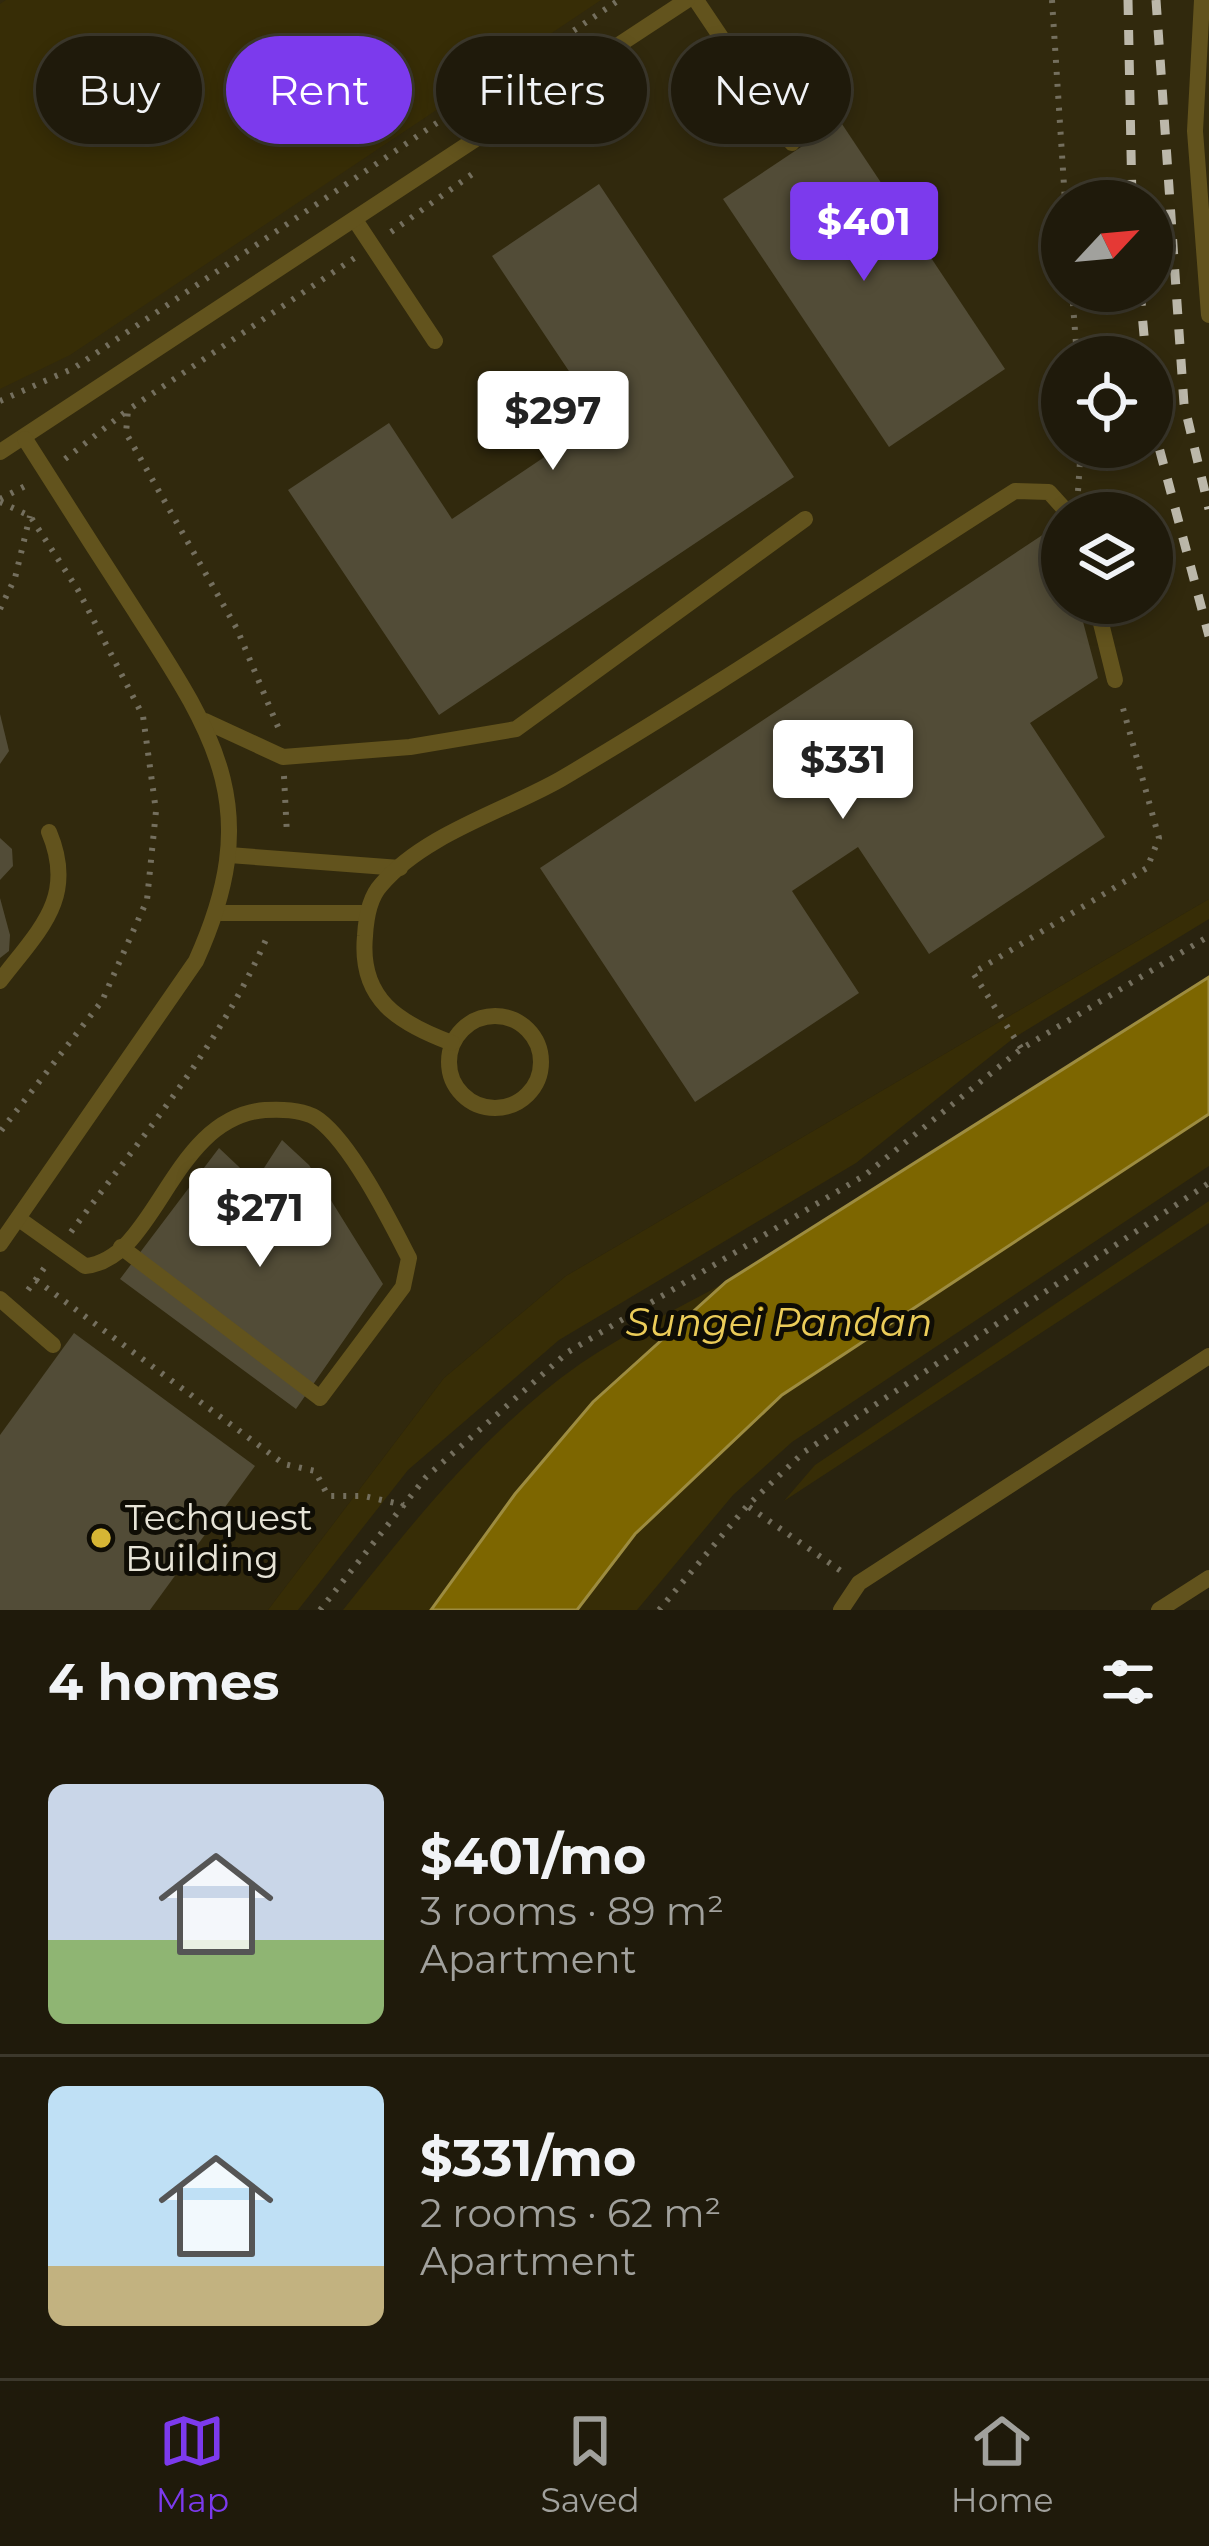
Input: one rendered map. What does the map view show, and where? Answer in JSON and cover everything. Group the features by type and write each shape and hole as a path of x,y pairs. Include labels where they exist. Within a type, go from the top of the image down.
{"lane":[{"path":"0,452 692,0 717,36"},
{"path":"1202,0 1195,131 1209,315"},
{"path":"356,220 435,341"},
{"path":"0,1244 196,961 218,913 229,855 227,795 206,721 25,439"},
{"path":"452,1043 401,1021 382,1005 367,980 367,913 379,886 400,868 562,778 1015,491 1049,492"},
{"path":"206,721 283,757 410,746 516,729 805,519"},
{"path":"1101,624 1115,680"},
{"path":"0,981 47,920 62,882 60,857 49,832"},
{"path":"229,855 400,868"},
{"path":"218,913 280,909 367,913"},
{"path":"477,1018 513,1018 538,1044 537,1080 512,1105 477,1105 452,1079 452,1043 477,1018"},
{"path":"20,1219 85,1266 102,1263 121,1247 205,1134 250,1112 285,1109 318,1118 379,1198 409,1258 403,1287 320,1398 121,1247"},
{"path":"7,1305 53,1346"},
{"path":"842,1610 859,1583 1209,1355"},
{"path":"1159,1610 1209,1578"}],"path":[{"path":"0,401 74,368 619,0"},
{"path":"1052,0 1064,180"},
{"path":"288,857 277,720 237,629 126,433 128,410 489,162"},
{"path":"0,502 30,516 78,590 143,716 156,812 147,901 101,1001 0,1132"},
{"path":"0,609 15,578 30,516"},
{"path":"1022,1049 973,973 1147,868 1159,838 1115,680"},
{"path":"7,1305 35,1280 208,1050 240,1000 280,909"},
{"path":"320,1610 404,1505 492,1413 568,1352 865,1174 1022,1049 1209,935"},
{"path":"659,1610 747,1506 804,1452 1209,1183"},
{"path":"35,1280 284,1463 315,1471 328,1496 364,1496 404,1505"},
{"path":"747,1506 859,1583"}],"shaded area":[{"path":"0,0 1209,0 1209,899 566,1276 444,1378 268,1610 0,1610"},
{"path":"6,0 601,0 547,36 436,36 436,110 412,126 412,36 226,36 226,144 386,144 70,355 0,389 0,4"},
{"path":"1209,899 1209,919 1015,1037 856,1163 559,1340 408,1470 298,1610 268,1610 444,1378 566,1276"},
{"path":"1209,1114 1209,1166 792,1442 733,1495 637,1610 577,1610 635,1534 782,1395"},
{"path":"1209,1201 1209,1223 784,1501 815,1465"},
{"path":"726,1282 661,1338 431,1610 343,1610 453,1478 545,1390 615,1342"}],"water":[{"name":"Sungei Pandan","path":"1209,977 1209,1114 782,1395 635,1534 577,1610 431,1610 515,1494 593,1402 726,1282"}],"building":[{"path":"851,138 1005,369 889,447 723,199 806,144 851,144"},
{"path":"599,184 794,477 439,715 288,490 389,423 452,519 601,419 492,256"},
{"path":"1041,536 1041,624 1084,624 1098,678 1030,723 1105,837 929,954 858,847 792,891 859,993 695,1102 540,868"},
{"path":"0,714 9,751 0,764"},
{"path":"0,838 12,849 13,866 0,880"},
{"path":"0,898 10,935 9,951 0,958"},
{"path":"282,1140 309,1165 383,1284 296,1409 120,1279 219,1148 255,1182"},
{"name":"Techquest Building","path":"74,1333 255,1466 150,1610 0,1610 0,1435"}],"railway":[{"path":"1128,0 1132,180"},
{"path":"1156,0 1184,404 1209,509"},
{"path":"1142,312 1144,336"},
{"path":"1164,468 1209,636"}],"place":[{"name":"Techquest Building","path":"101,1538"}]}
